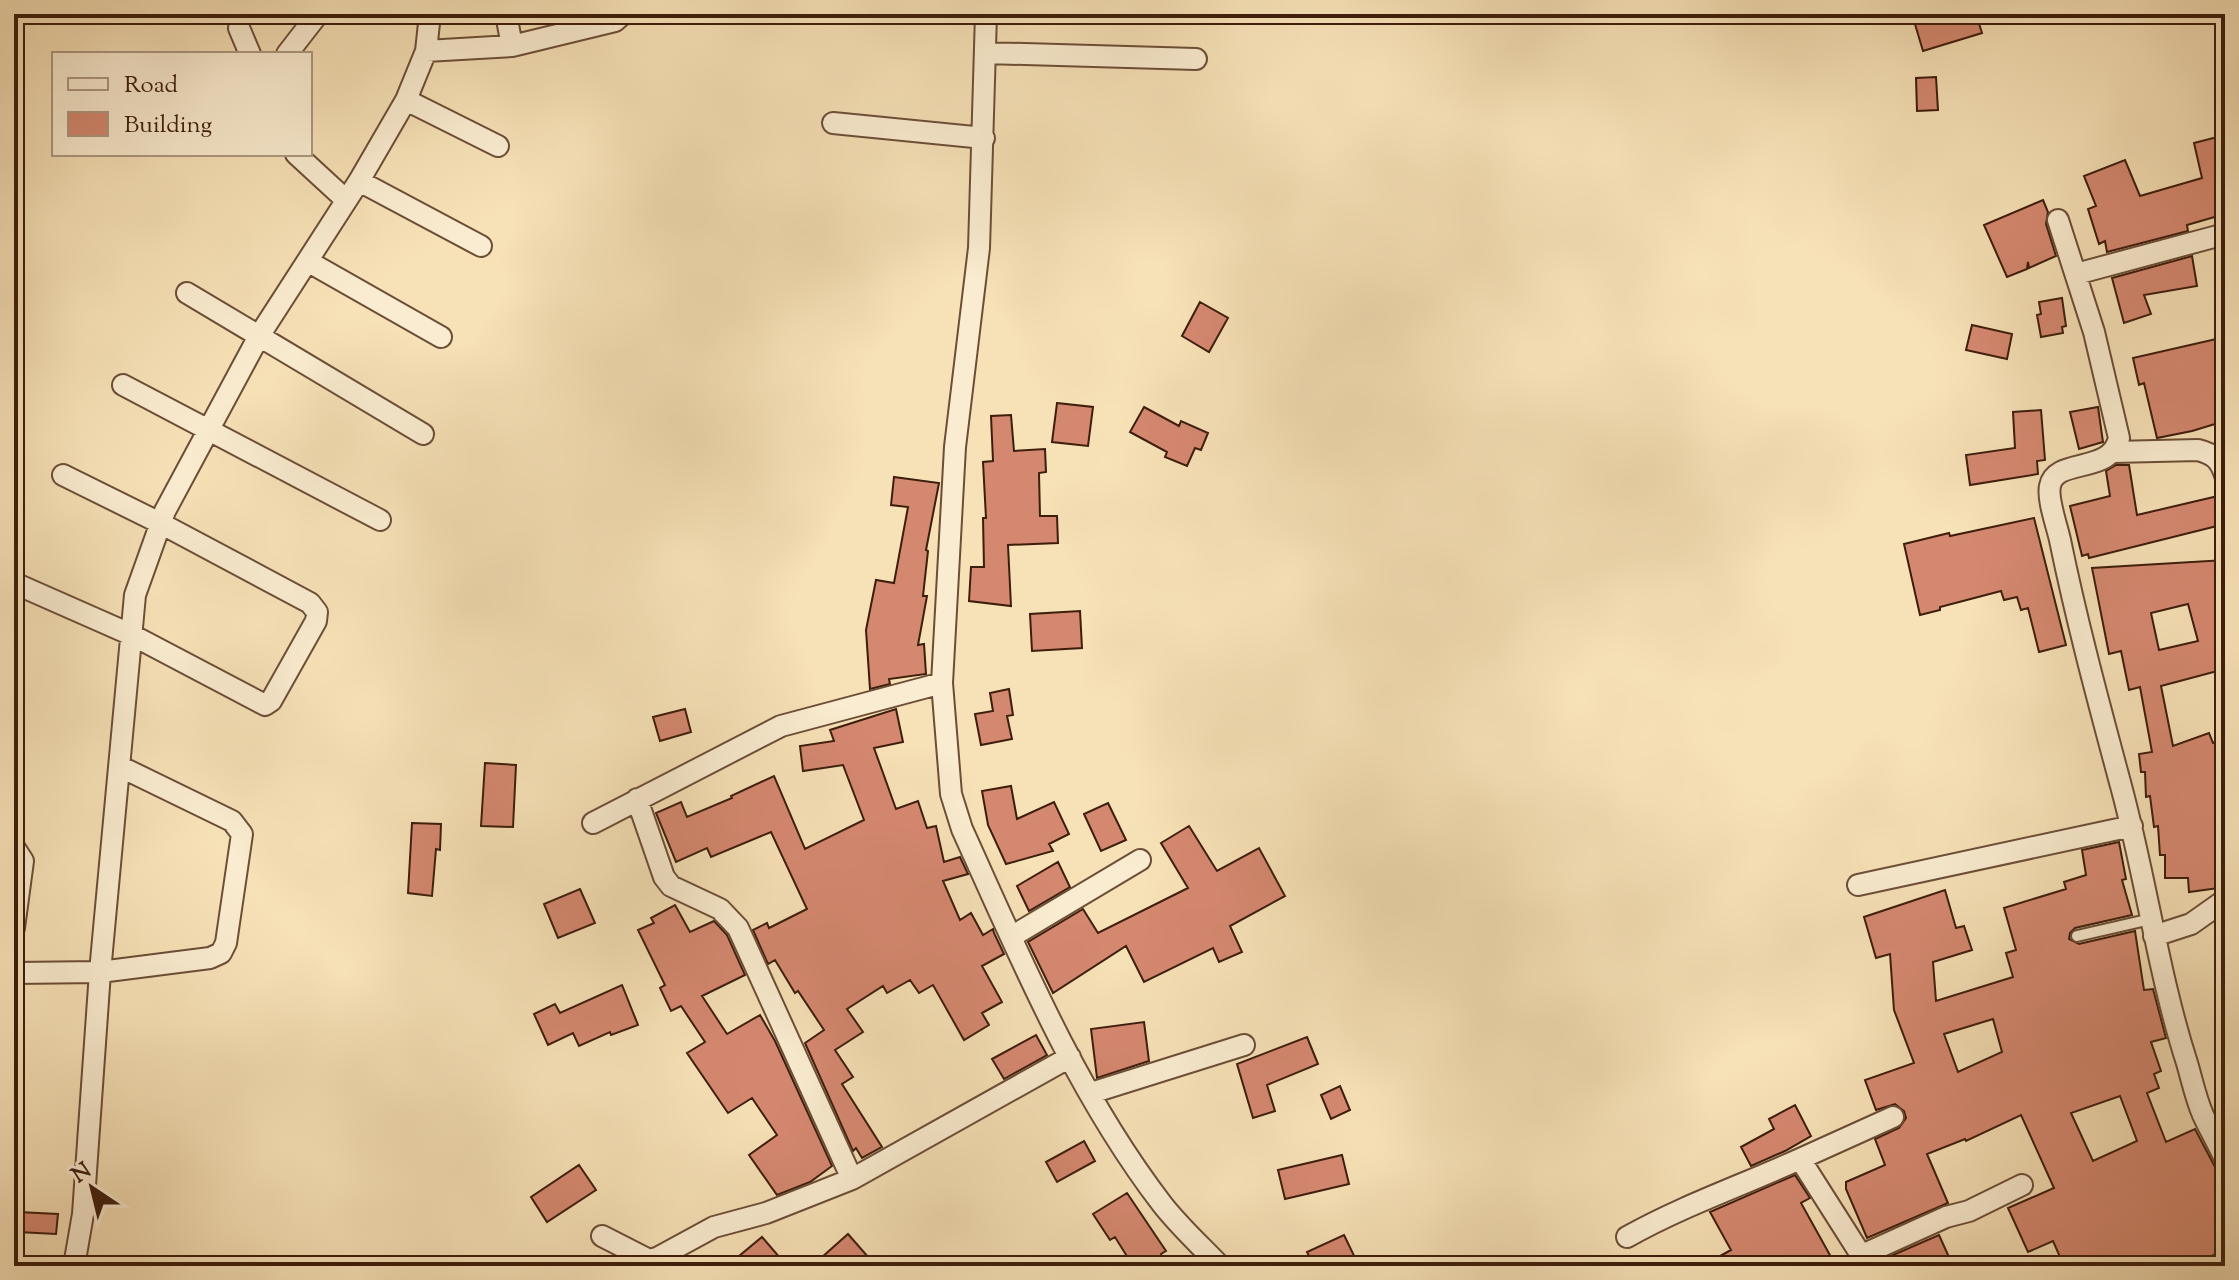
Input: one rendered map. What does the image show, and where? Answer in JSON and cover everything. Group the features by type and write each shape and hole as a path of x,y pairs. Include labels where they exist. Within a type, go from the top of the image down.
{"street":[{"path":"289,52 318,14"},
{"path":"74,1266 83,1214 100,972 135,595 160,523 259,336 309,262 406,100 426,51 430,14"},
{"path":"506,14 512,46"},
{"path":"426,51 512,46 615,21 623,14"},
{"path":"986,14 979,248 955,447 942,683 951,794 962,829 1070,1057 1163,1205 1220,1266"},
{"path":"239,28 249,52"},
{"path":"986,53 1196,59"},
{"path":"406,100 498,146"},
{"path":"833,123 984,138"},
{"path":"298,156 346,200"},
{"path":"359,181 481,246"},
{"path":"2058,220 2110,391 2119,438 2114,452"},
{"path":"2076,274 2225,234"},
{"path":"309,262 441,337"},
{"path":"187,293 423,434"},
{"path":"123,385 380,520"},
{"path":"2225,475 2221,461 2208,452 2114,452 2098,462 2061,473 2050,486 2070,593 2132,826 2178,1035 2203,1114 2225,1159"},
{"path":"14,583 132,635 265,705 271,701 317,617 315,607 310,603 63,475"},
{"path":"593,823 781,726 942,683"},
{"path":"14,973 100,972 210,958 221,953 226,943 242,834 232,821 121,767"},
{"path":"637,799 664,877 671,886 720,909 738,928 852,1179"},
{"path":"1858,885 2132,826"},
{"path":"14,847 23,861 14,928"},
{"path":"1011,937 1140,860"},
{"path":"2153,928 2191,924 2225,900"},
{"path":"1091,1093 1244,1045"},
{"path":"602,1236 649,1260 657,1258 714,1227 766,1213 852,1179 1070,1057"},
{"path":"1627,1237 1663,1217 1893,1117"},
{"path":"1800,1159 1865,1261 1956,1212 1969,1211 2022,1185"}],"lane":[{"path":"2077,936 2153,928"}],"building":[{"path":"1912,14 1976,14 1982,33 1923,51"},
{"path":"1936,77 1938,110 1917,111 1916,78"},
{"path":"2225,135 2225,214 2187,225 2188,231 2107,252 2105,241 2099,244 2088,209 2096,206 2084,176 2125,160 2140,196 2202,178 2194,143"},
{"path":"2043,200 2048,212 2046,224 2056,256 2029,268 2028,262 2027,269 2007,277 1984,225"},
{"path":"2192,256 2197,286 2144,295 2151,314 2124,323 2112,278"},
{"path":"2062,298 2066,326 2062,327 2063,333 2041,337 2037,315 2041,314 2039,302"},
{"path":"1200,302 1228,318 1209,352 1182,336"},
{"path":"1972,325 2012,334 2007,359 1966,350"},
{"path":"2225,337 2225,421 2157,438 2144,383 2139,385 2133,358"},
{"path":"1057,403 1093,407 1088,446 1052,442"},
{"path":"1144,407 1179,426 1181,421 1208,433 1201,450 1195,448 1187,466 1165,457 1167,452 1130,432"},
{"path":"2098,407 2103,442 2079,449 2070,412"},
{"path":"2041,410 2045,460 2037,461 2038,474 1970,485 1966,455 2015,448 2013,412"},
{"path":"1011,415 1014,451 1045,449 1046,472 1039,473 1040,516 1057,516 1058,543 1008,545 1011,606 969,601 971,567 984,567 983,518 986,518 983,462 993,461 991,416"},
{"path":"2116,465 2129,465 2137,515 2218,496 2225,524 2089,558 2088,554 2082,556 2070,506 2110,496 2106,471"},
{"path":"894,477 939,483 926,550 923,596 927,596 918,645 924,644 926,674 889,679 890,684 870,689 866,630 876,580 894,583 908,507 891,505"},
{"path":"2034,518 2066,645 2039,652 2028,608 2021,610 2017,597 2004,600 2001,591 1920,615 1904,544"},
{"path":"2225,560 2225,669 2161,686 2173,746 2209,733 2213,743 2225,739 2225,883 2218,884 2219,888 2189,892 2188,878 2165,878 2165,855 2160,855 2158,826 2154,827 2150,796 2146,797 2145,772 2141,772 2139,754 2152,752 2140,687 2129,690 2121,651 2109,654 2092,568","holes":["2188,604 2198,641 2159,650 2151,613"]},
{"path":"1080,611 1082,648 1032,651 1030,614"},
{"path":"1009,689 1013,715 1007,716 1012,739 981,745 975,714 993,711 990,693"},
{"path":"685,709 691,732 660,741 653,717"},
{"path":"896,709 903,742 874,748 896,809 918,801 927,828 936,826 944,862 960,857 968,874 943,881 960,920 971,913 983,935 993,929 1004,954 982,966 1002,1002 982,1013 989,1025 964,1040 933,985 919,993 910,980 887,993 883,986 847,1009 863,1032 835,1050 853,1077 842,1084 882,1147 862,1158 856,1148 853,1151 805,1043 824,1030 798,991 795,993 775,960 768,964 753,930 767,923 769,928 807,909 771,832 711,857 707,848 676,862 656,813 681,802 687,817 774,776 805,849 864,820 843,765 803,771 800,746 834,741 830,730"},
{"path":"485,763 516,765 513,827 481,826"},
{"path":"1011,786 1017,819 1054,802 1069,834 1049,844 1053,851 1006,864 988,825 982,791"},
{"path":"1108,803 1126,840 1101,851 1084,814"},
{"path":"412,823 441,824 432,896 408,893"},
{"path":"1189,826 1217,871 1259,848 1285,896 1230,926 1242,952 1219,962 1213,948 1144,982 1126,946 1053,993 1028,942 1083,909 1098,933 1188,888 1161,843"},
{"path":"2119,842 2126,879 2122,880 2132,915 2075,928 2069,939 2079,944 2135,931 2144,990 2153,989 2166,1038 2151,1042 2161,1071 2154,1074 2159,1088 2147,1093 2166,1142 2195,1129 2215,1167 2225,1190 2225,1250 2189,1266 2064,1266 2053,1241 2028,1252 2008,1208 2054,1188 2021,1115 1966,1141 1927,1154 1948,1203 1867,1238 1846,1189 1846,1182 1885,1165 1875,1139 1899,1128 1906,1118 1904,1111 1895,1104 1876,1110 1865,1080 1914,1063 1894,1010 1890,954 1876,958 1864,917 1945,890 1956,928 1964,926 1972,950 1933,962 1936,1001 2013,977 2006,953 2016,950 2004,908 2066,889 2064,882 2086,875 2082,850","holes":["1993,1019 2002,1052 1958,1072 1944,1034","2120,1096 2137,1141 2093,1161 2071,1113"]},
{"path":"1058,862 1070,887 1029,911 1017,886"},
{"path":"580,889 595,923 558,938 544,904"},
{"path":"675,905 690,932 714,921 727,935 745,975 702,996 727,1034 760,1015 832,1166 810,1182 777,1195 749,1155 777,1135 752,1098 728,1113 687,1053 705,1042 681,1006 671,1011 660,988 665,985 638,930 654,923 651,918"},
{"path":"622,985 638,1025 611,1035 610,1032 579,1046 573,1033 548,1045 534,1014 555,1004 560,1013"},
{"path":"1144,1022 1149,1061 1097,1078 1091,1029"},
{"path":"1036,1035 1047,1055 1004,1079 992,1059"},
{"path":"1307,1037 1318,1064 1267,1085 1275,1111 1253,1118 1237,1064"},
{"path":"1340,1086 1350,1110 1331,1119 1321,1095"},
{"path":"1795,1105 1811,1136 1751,1166 1741,1147 1774,1129 1769,1119"},
{"path":"1084,1141 1095,1161 1057,1182 1046,1162"},
{"path":"1342,1155 1349,1184 1285,1199 1278,1170"},
{"path":"579,1165 596,1190 547,1222 531,1197"},
{"path":"1795,1175 1810,1198 1801,1203 1836,1266 1702,1266 1731,1250 1710,1212"},
{"path":"1127,1193 1166,1251 1161,1254 1168,1266 1133,1266 1115,1237 1110,1240 1093,1214"},
{"path":"18,1212 58,1214 56,1234 18,1232"},
{"path":"848,1234 876,1266 812,1266"},
{"path":"1344,1235 1359,1266 1314,1266 1307,1252"},
{"path":"1939,1235 1953,1266 1897,1266 1893,1255"},
{"path":"762,1237 787,1266 727,1266"}]}
